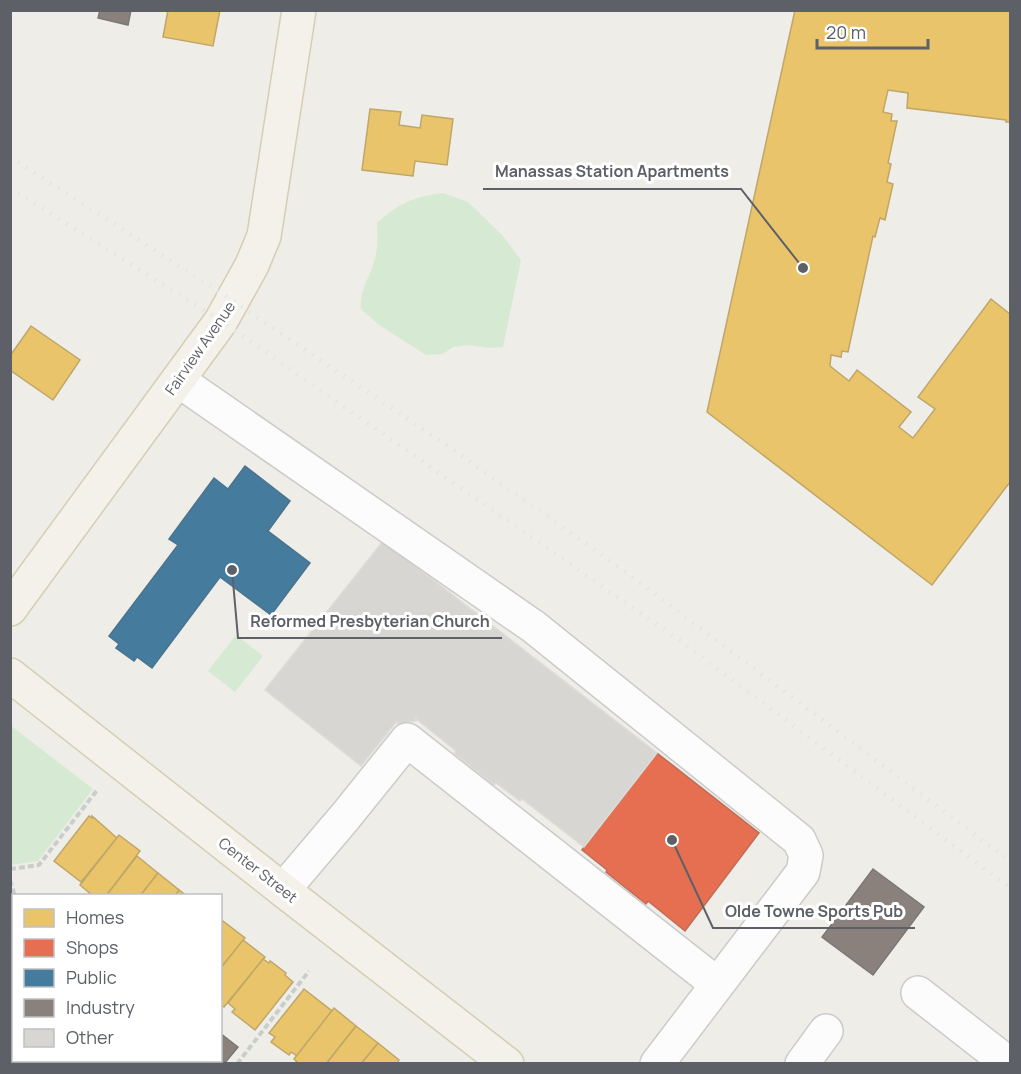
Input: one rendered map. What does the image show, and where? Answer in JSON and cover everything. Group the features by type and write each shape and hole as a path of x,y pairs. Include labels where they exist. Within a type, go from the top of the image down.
{"main road":[{"name":"Fairview Avenue","path":"10,609 221,321 252,265 264,236 299,10"},
{"name":"Center Street","path":"10,675 507,1064"}],"lane":[{"path":"178,380 534,627 799,840 806,855 803,872 657,1064"},
{"path":"283,890 407,740 717,984"},
{"path":"918,993 1010,1064"},
{"path":"802,1064 826,1031"}],"path":[{"path":"10,869 39,865 98,789"},
{"path":"237,1064 309,971"}],"green space":[{"path":"443,193 468,202 502,235 521,260 503,347 488,348 469,345 453,347 443,354 426,355 379,325 361,309 363,291 376,252 377,223 392,210 407,202"},
{"path":"236,635 263,656 235,692 208,671"},
{"path":"10,725 93,789 38,861 11,865"}],"building: Homes":[{"path":"168,10 220,10 213,46 163,37"},
{"path":"795,10 1010,10 1010,122 907,108 908,93 888,90 883,112 892,114 891,121 897,121 888,163 891,164 887,182 893,184 885,220 880,218 875,237 873,236 848,352 842,351 841,357 831,355 830,366 849,381 857,370 911,412 899,427 913,438 935,409 918,397 991,299 1010,314 1010,482 932,585 707,412"},
{"path":"370,109 401,112 399,125 420,128 422,115 453,119 447,165 415,161 413,176 362,170"},
{"path":"31,326 80,360 53,400 10,370 10,356"},
{"path":"89,816 92,818 92,816 117,838 81,882 54,861"},
{"path":"119,835 140,851 108,894 91,894 80,885"},
{"path":"137,856 158,873 142,894 108,894"},
{"path":"158,873 179,890 176,894 142,894"},
{"path":"222,922 245,938 222,967"},
{"path":"243,940 265,957 224,1007 222,1006 222,966"},
{"path":"263,959 269,963 270,961 286,973 285,975 293,982 255,1030 232,1012 235,1009 228,1003"},
{"path":"304,989 332,1011 297,1056 291,1052 289,1055 271,1042 275,1037 269,1033"},
{"path":"334,1008 356,1026 326,1064 299,1064 294,1059"},
{"path":"356,1026 378,1043 361,1064 326,1064"},
{"path":"378,1043 399,1060 397,1064 361,1064"}],"building: Shops":[{"path":"657,753 759,833 685,931 648,901 646,904 582,850"}],"building: Public":[{"path":"245,466 290,501 268,531 310,563 271,615 220,577 152,668 137,657 134,661 116,648 119,644 109,636 178,545 169,539 214,478 228,489"}],"building: Industry":[{"path":"100,10 131,10 128,25 98,18"},
{"path":"873,869 924,907 873,975 822,937"},
{"path":"222,1035 238,1047 224,1064 200,1064 198,1062 222,1062"},
{"path":"16,1062 51,1063 18,1064"}],"building: Other":[{"path":"383,541 657,753 584,847 522,799 520,801 496,783 494,785 415,718 416,721 397,724 397,721 361,766 265,690"}],"railway":[{"path":"10,157 233,301 452,449 623,570 1010,861"},
{"path":"10,188 221,321 675,637 1010,888"}],"place":[{"name":"Manassas Station Apartments","path":"803,268"},
{"name":"Reformed Presbyterian Church","path":"232,570"},
{"name":"Olde Towne Sports Pub","path":"672,840"}]}
